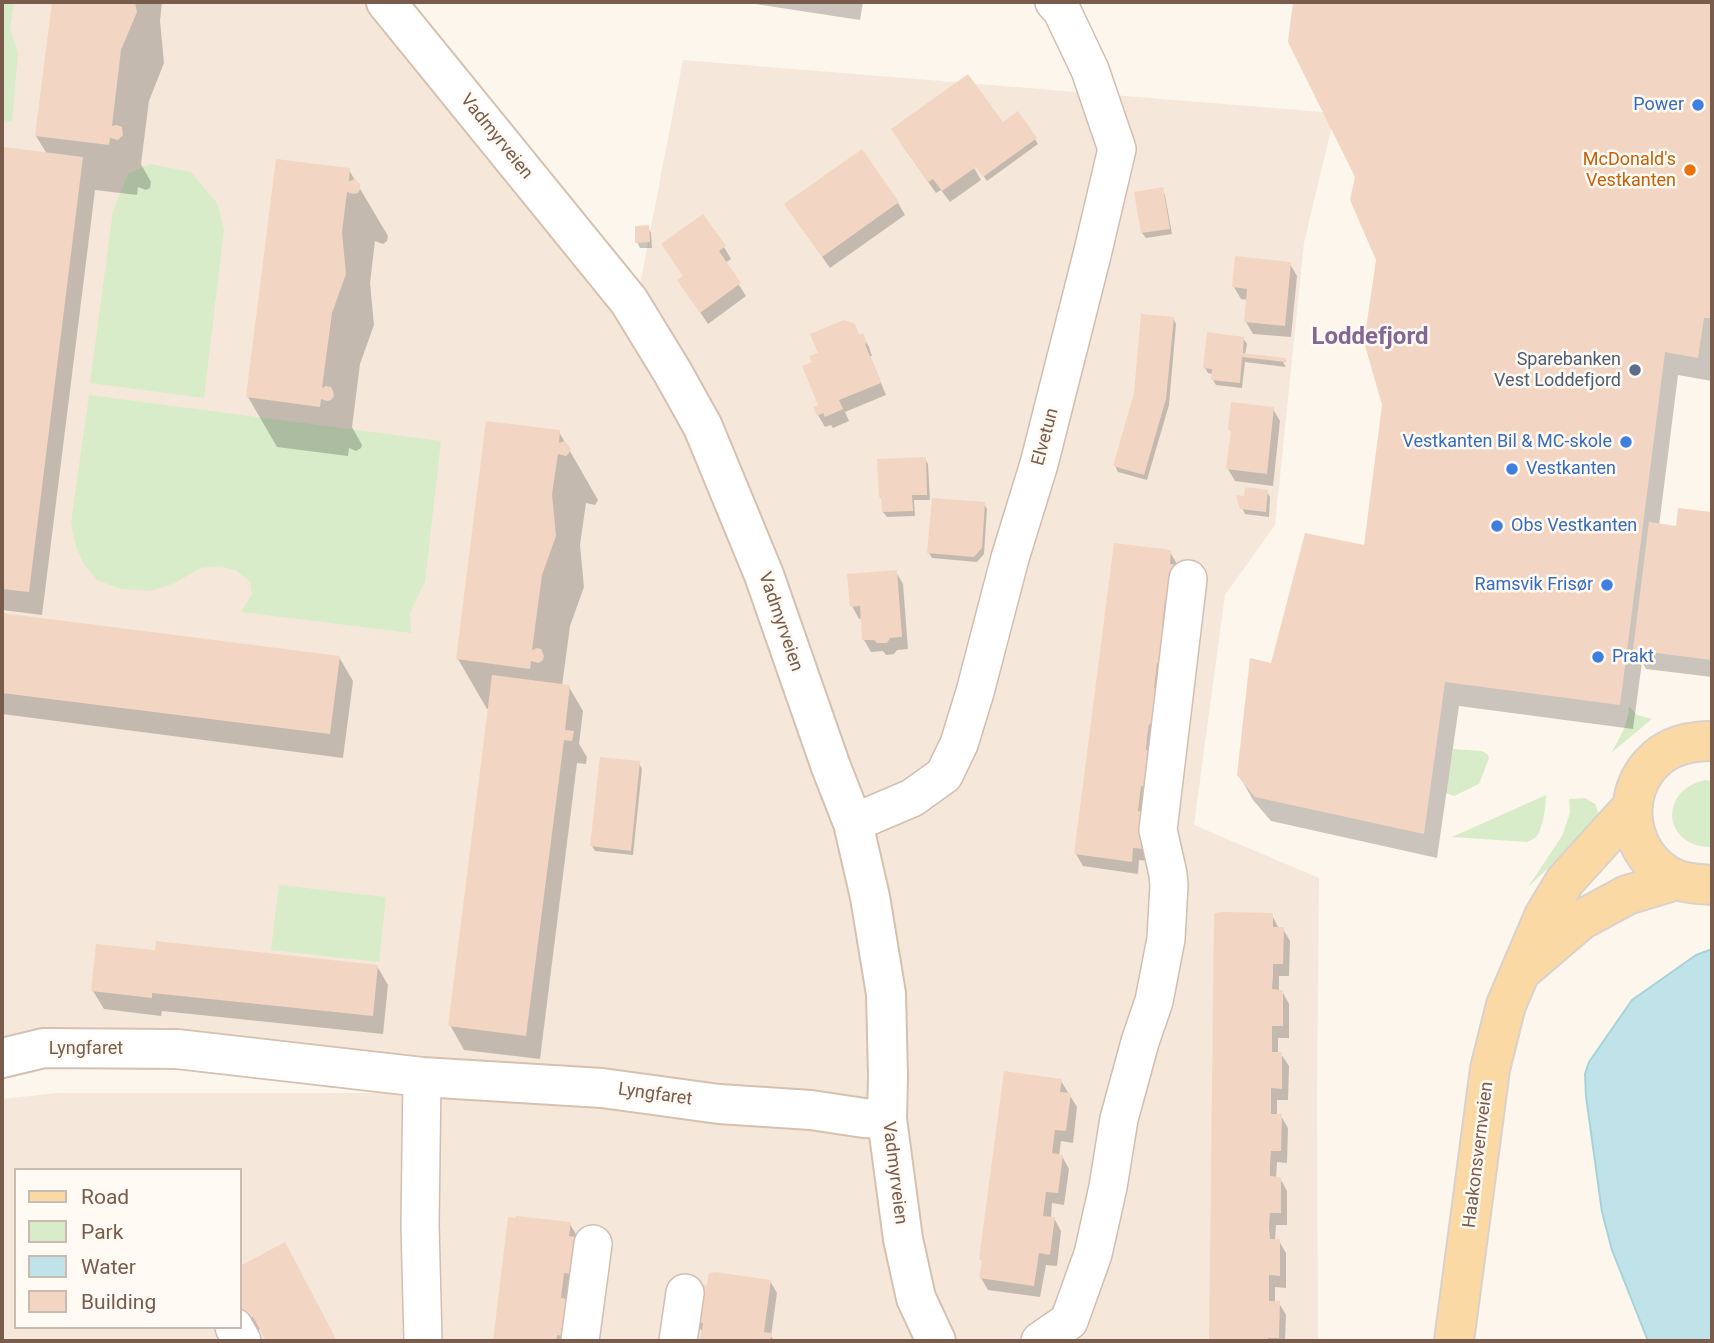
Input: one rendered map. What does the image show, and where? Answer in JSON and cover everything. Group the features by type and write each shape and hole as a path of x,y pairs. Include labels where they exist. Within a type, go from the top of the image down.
{"main road":[{"name":"Vadmyrveien","path":"386,2 629,301 703,427 764,575 853,823 870,897 886,994 887,1119 903,1239 916,1298 936,1341"},
{"path":"1694,882 1661,871 1644,853 1634,831 1632,807 1636,789 1645,771 1658,757 1674,747 1692,742 1712,741"},
{"name":"Haakonsvernveien","path":"1454,1341 1490,1069 1506,1004 1544,916 1565,881 1632,807"},
{"name":"Haakonsvernveien","path":"1519,973 1581,920 1627,895 1694,882"},
{"name":"Lyngfaret","path":"2,1058 44,1048 177,1049 422,1077 602,1088 719,1104 811,1110 887,1119"}],"street":[{"name":"Elvetun","path":"853,823 912,799 944,775 959,744 1010,558 1040,464 1092,255 1117,149 1090,70 1062,11 1054,2"},
{"path":"1040,1341 1069,1321 1093,1254 1119,1119 1154,1001 1166,939 1169,885 1158,830 1188,579"},
{"path":"422,1077 420,1225 423,1341"},
{"path":"580,1341 593,1244"},
{"path":"678,1341 685,1293"}],"shaded area":[{"path":"2,2 386,2 637,300 683,60 1335,113 1304,243 1275,525 1225,595 1194,825 1319,878 1318,1341 2,1341 2,1099 57,1093 735,1093 582,1067 405,1070 164,1027 2,1036"}],"green space":[{"path":"2,2 14,2 10,29 18,53 12,121 2,123"},
{"path":"151,164 191,172 217,203 224,229 204,398 90,383 113,211 128,174"},
{"path":"89,395 441,441 425,582 410,613 411,633 241,612 252,594 250,582 237,571 220,566 200,568 175,583 150,591 121,589 97,580 84,564 76,547 71,523"},
{"path":"1629,706 1637,715 1652,719 1611,753 1625,725"},
{"path":"1453,749 1482,751 1489,758 1479,784 1454,796 1446,793"},
{"path":"1705,780 1712,781 1712,847 1696,845 1684,838 1676,829 1672,818 1673,806 1679,795 1690,786"},
{"path":"1546,795 1539,832 1527,842 1452,837"},
{"path":"1585,798 1595,804 1599,814 1596,823 1528,887 1562,836 1570,813 1569,799"},
{"path":"279,885 386,897 379,962 271,950"}],"water":[{"path":"1712,949 1712,1341 1648,1341 1612,1250 1602,1212 1585,1074 1589,1062 1632,1000 1696,955"}],"building":[{"path":"52,2 135,2 137,12 121,50 112,126 122,127 123,135 118,140 110,138 109,145 35,136"},
{"name":"Vestkanten","path":"1293,2 1712,2 1710,318 1704,318 1698,358 1665,352 1620,705 1445,682 1424,834 1255,797 1237,775 1250,658 1271,663 1305,533 1364,545 1382,405 1364,342 1376,260 1350,200 1355,177 1288,42"},
{"path":"968,74 1003,122 1018,111 1037,138 983,177 976,167 942,191 933,179 928,182 891,129"},
{"path":"4,147 83,157 29,592 2,589"},
{"path":"862,149 899,202 822,257 784,204"},
{"path":"276,159 350,168 349,181 355,179 360,184 358,193 347,192 342,232 346,274 332,313 322,388 331,387 334,396 327,401 321,399 320,407 246,397"},
{"path":"1163,187 1170,229 1141,233 1134,192"},
{"path":"703,214 726,246 719,251 741,283 700,313 677,280 683,276 661,244"},
{"path":"649,225 650,242 635,243 635,226"},
{"path":"1235,256 1291,262 1285,326 1244,322 1247,289 1232,287"},
{"path":"1141,314 1174,317 1166,399 1144,475 1113,466 1134,393"},
{"path":"844,320 855,324 859,335 863,333 881,383 839,400 843,409 825,417 823,413 817,416 813,407 818,405 802,366 812,362 809,356 818,353 810,334"},
{"path":"1207,332 1244,337 1243,353 1286,358 1285,362 1242,357 1240,383 1211,380 1212,369 1203,368"},
{"path":"1231,402 1274,407 1267,474 1226,469"},
{"path":"486,421 560,430 559,443 565,441 571,449 566,456 558,454 552,494 556,536 542,575 532,650 541,649 544,656 539,663 531,661 530,669 456,659"},
{"path":"926,457 927,495 912,495 913,511 882,512 877,459"},
{"path":"1245,487 1268,490 1266,512 1240,509 1236,495 1244,496"},
{"path":"932,498 985,502 982,548 974,557 927,553"},
{"path":"1678,508 1712,512 1712,660 1633,650 1649,522 1676,526"},
{"path":"1114,543 1171,550 1170,564 1180,566 1176,602 1165,601 1162,626 1172,628 1168,664 1157,663 1154,688 1164,690 1160,726 1149,724 1147,737 1146,750 1156,751 1152,788 1141,786 1138,811 1149,813 1144,849 1133,848 1132,862 1074,854"},
{"path":"897,570 902,637 890,638 887,643 862,640 860,606 850,607 847,574"},
{"path":"2,613 340,656 330,734 2,693"},
{"path":"492,675 570,685 565,730 574,731 572,741 564,740 526,1036 448,1026"},
{"path":"600,757 640,761 631,851 590,846"},
{"path":"1214,913 1273,913 1273,927 1284,927 1283,964 1273,964 1272,989 1283,990 1283,1026 1272,1026 1272,1052 1282,1052 1282,1089 1271,1088 1271,1114 1282,1114 1281,1151 1271,1151 1270,1164 1270,1176 1281,1177 1281,1213 1270,1213 1269,1227 1270,1239 1280,1239 1280,1276 1269,1275 1269,1301 1280,1301 1279,1338 1268,1338 1268,1341 1209,1341"},
{"path":"156,941 378,965 373,1016 152,993 152,998 91,991 96,944 155,950"},
{"path":"1004,1071 1062,1079 1060,1092 1071,1093 1066,1131 1055,1130 1052,1153 1063,1155 1058,1193 1046,1192 1043,1216 1055,1217 1050,1255 1039,1253 1034,1286 979,1278 982,1260 979,1259"},
{"path":"508,1217 571,1222 569,1236 576,1237 572,1274 564,1273 561,1298 569,1299 564,1336 557,1335 556,1341 493,1341"},
{"path":"285,1242 337,1341 262,1341 265,1339 253,1317 246,1321 242,1314 242,1265"},
{"path":"709,1273 771,1280 764,1332 772,1333 770,1341 700,1341 703,1323 693,1321 698,1284 707,1285"}],"place":[{"name":"Power","path":"1698,105"},
{"name":"McDonald's Vestkanten","path":"1690,170"},
{"name":"Sparebanken Vest Loddefjord","path":"1635,370"},
{"name":"Vestkanten Bil & MC-skole","path":"1626,442"},
{"name":"Vestkanten","path":"1512,469"},
{"name":"Obs Vestkanten","path":"1497,526"},
{"name":"Ramsvik Frisør","path":"1607,585"},
{"name":"Prakt","path":"1598,657"}],"district":[{"name":"Loddefjord","path":"1370,338"}]}
